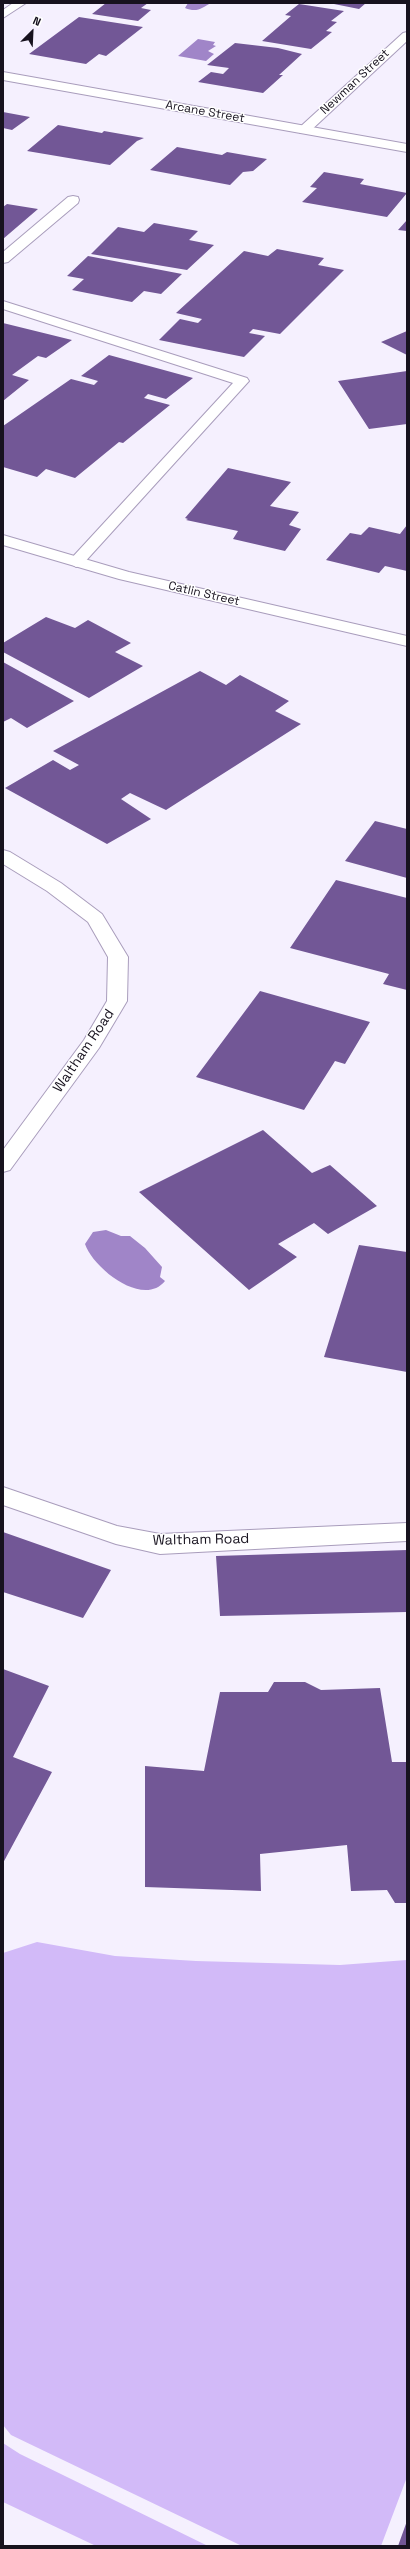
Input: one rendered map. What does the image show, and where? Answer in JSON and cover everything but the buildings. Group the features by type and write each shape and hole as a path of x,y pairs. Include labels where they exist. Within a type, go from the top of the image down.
{"street":[{"path":"3,15 20,3"},
{"name":"Newman Street","path":"304,130 407,35"},
{"name":"Arcane Street","path":"3,76 407,148"},
{"path":"3,259 73,200"},
{"path":"3,305 242,381 76,562"},
{"name":"Catlin Street","path":"3,540 126,576 407,642"},
{"name":"Waltham Road","path":"3,856 54,887 95,918 118,957 117,1001 92,1044 3,1165"},
{"name":"Waltham Road","path":"3,1496 116,1535 160,1544 407,1532"}],"shaded area":[{"path":"188,3 211,3 202,8 193,10 185,8"},
{"path":"198,39 215,42 213,45 216,46 208,51 214,54 206,61 178,56"},
{"path":"106,1230 121,1236 130,1236 145,1248 162,1267 160,1277 165,1281 156,1288 144,1290 120,1282 108,1273 90,1254 85,1244 93,1232"},
{"path":"37,1942 115,1956 196,1961 340,1965 407,1960 407,2477 381,2546 242,2546 11,2435 3,2425 3,1953"},
{"path":"3,2443 20,2454 208,2546 96,2546 3,2502"}]}
